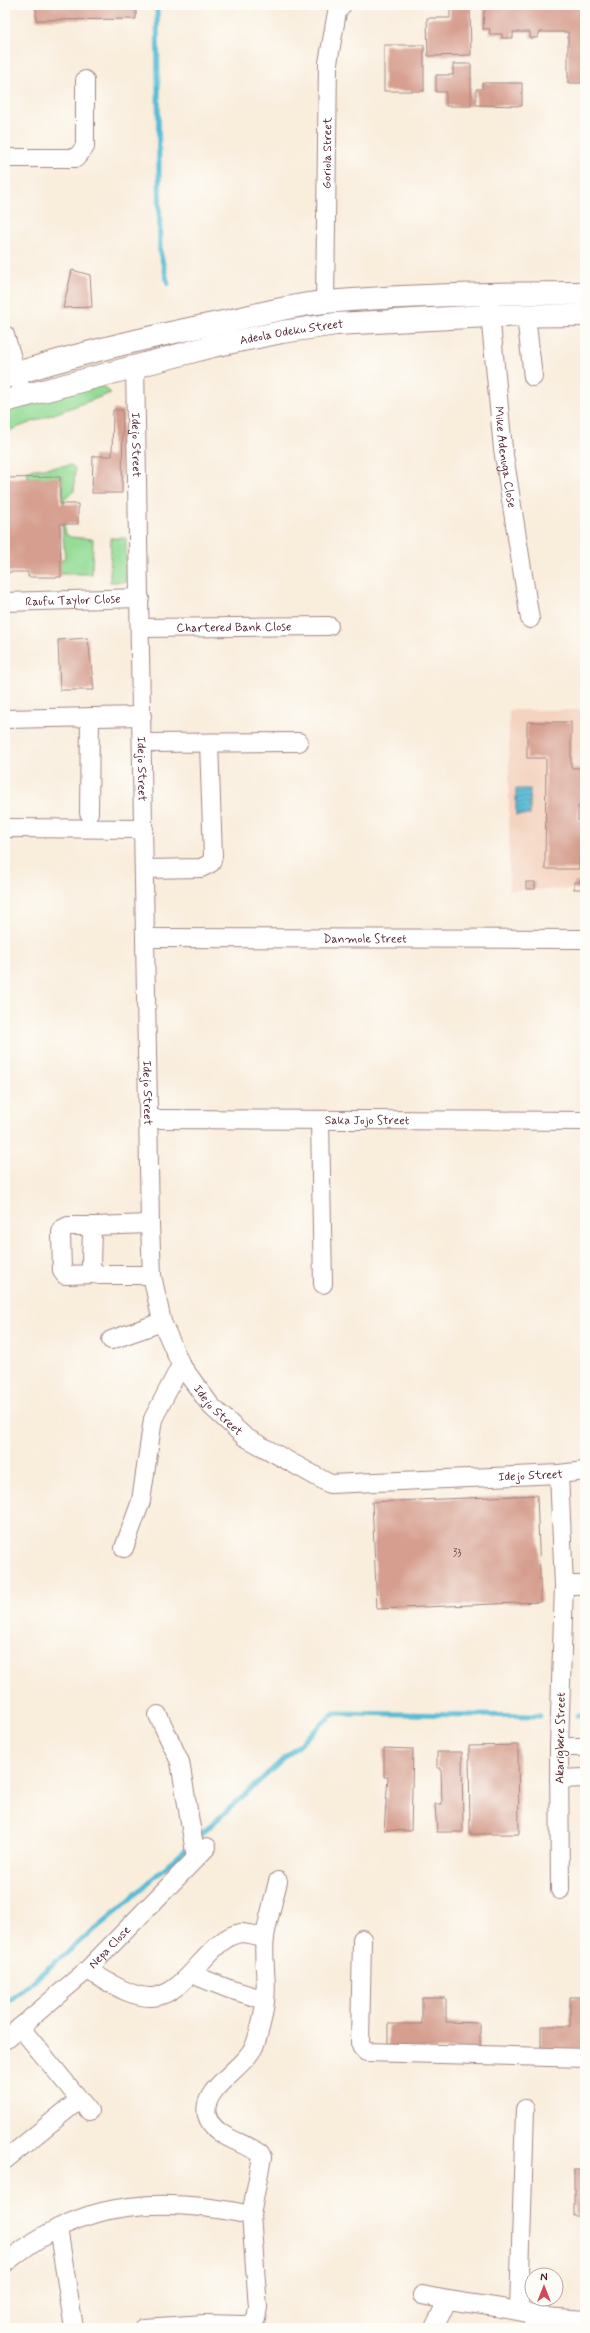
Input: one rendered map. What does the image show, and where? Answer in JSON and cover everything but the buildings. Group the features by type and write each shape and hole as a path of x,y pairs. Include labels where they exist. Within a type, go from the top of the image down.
{"main road":[{"name":"Adeola Odeku Street","path":"11,375 168,332 283,308 325,302 489,293 585,293"},
{"name":"Adeola Odeku Street","path":"14,398 212,346 282,332 336,324 489,316 585,315"}],"street":[{"name":"Goriola Street","path":"325,302 328,63 338,12 342,5"},
{"path":"5,158 76,158 85,147 85,80"},
{"name":"Mike Adenuga Close","path":"489,293 489,316 503,449 530,619"},
{"path":"526,316 533,378"},
{"path":"5,335 14,398"},
{"name":"Idejo Street","path":"135,366 145,869 150,1224 152,1275 162,1322 181,1365 211,1406 245,1437 330,1484 559,1474 585,1471"},
{"name":"Raufu Taylor Close","path":"5,602 140,598"},
{"name":"Chartered Bank Close","path":"140,628 329,626"},
{"path":"5,719 142,716"},
{"path":"89,813 90,717"},
{"path":"142,743 299,742"},
{"path":"145,869 201,868 211,863 213,856 209,743"},
{"path":"5,828 144,829"},
{"name":"Danmole Street","path":"146,938 585,939"},
{"name":"Saka Jojo Street","path":"149,1119 585,1121"},
{"path":"320,1120 322,1284"},
{"path":"150,1224 68,1226 62,1228 62,1271 65,1275 152,1275"},
{"path":"94,1226 92,1230 90,1264 94,1274"},
{"path":"112,1340 162,1322"},
{"path":"124,1548 141,1501 153,1419 181,1365"},
{"name":"Akarigbere Street","path":"559,1474 564,1585 559,1747 560,1890"},
{"path":"564,1585 585,1585"},
{"name":"Nepa Close","path":"5,2040 87,1970 197,1843 180,1762 158,1715"},
{"path":"559,1747 585,1747"},
{"path":"559,1779 585,1778"},
{"path":"143,2328 174,2324 243,2325 253,2323 256,2319 258,2307 251,2215 262,2157 256,2150 225,2136 211,2125 207,2114 207,2104 211,2095 251,2053 256,2043 265,2000 265,1938 278,1880"},
{"path":"87,1970 126,1990 151,1997 161,1995 173,1989 231,1936 249,1934 265,1938"},
{"path":"362,1939 360,2043 366,2052 585,2058"},
{"path":"190,1974 229,1989 265,2000"},
{"path":"7,2154 84,2106 20,2028"},
{"path":"519,2310 525,2110"},
{"path":"5,2263 42,2237 58,2228 104,2212 169,2203 211,2206 251,2215"},
{"path":"58,2228 74,2328"},
{"path":"422,2295 448,2301 519,2310 538,2323 585,2320"},
{"path":"434,2328 448,2301"},
{"path":"583,2328 585,2324"}],"shaded area":[{"path":"509,710 585,710 585,889 509,890"}],"green space":[{"path":"97,381 111,393 5,432 5,412"},
{"path":"71,465 75,468 74,491 65,499 63,504 62,478 28,478 27,470"},
{"path":"62,524 64,524 66,534 70,537 93,539 92,574 61,574 60,562 65,558"},
{"path":"111,538 126,538 126,582 110,582"}],"water":[{"path":"516,789 530,789 530,815 516,815"}],"waterway":[{"path":"157,5 160,251 168,284"},
{"path":"197,1838 334,1713 540,1716"},
{"path":"577,1716 585,1716"},
{"path":"5,2004 118,1910 190,1845"}]}
